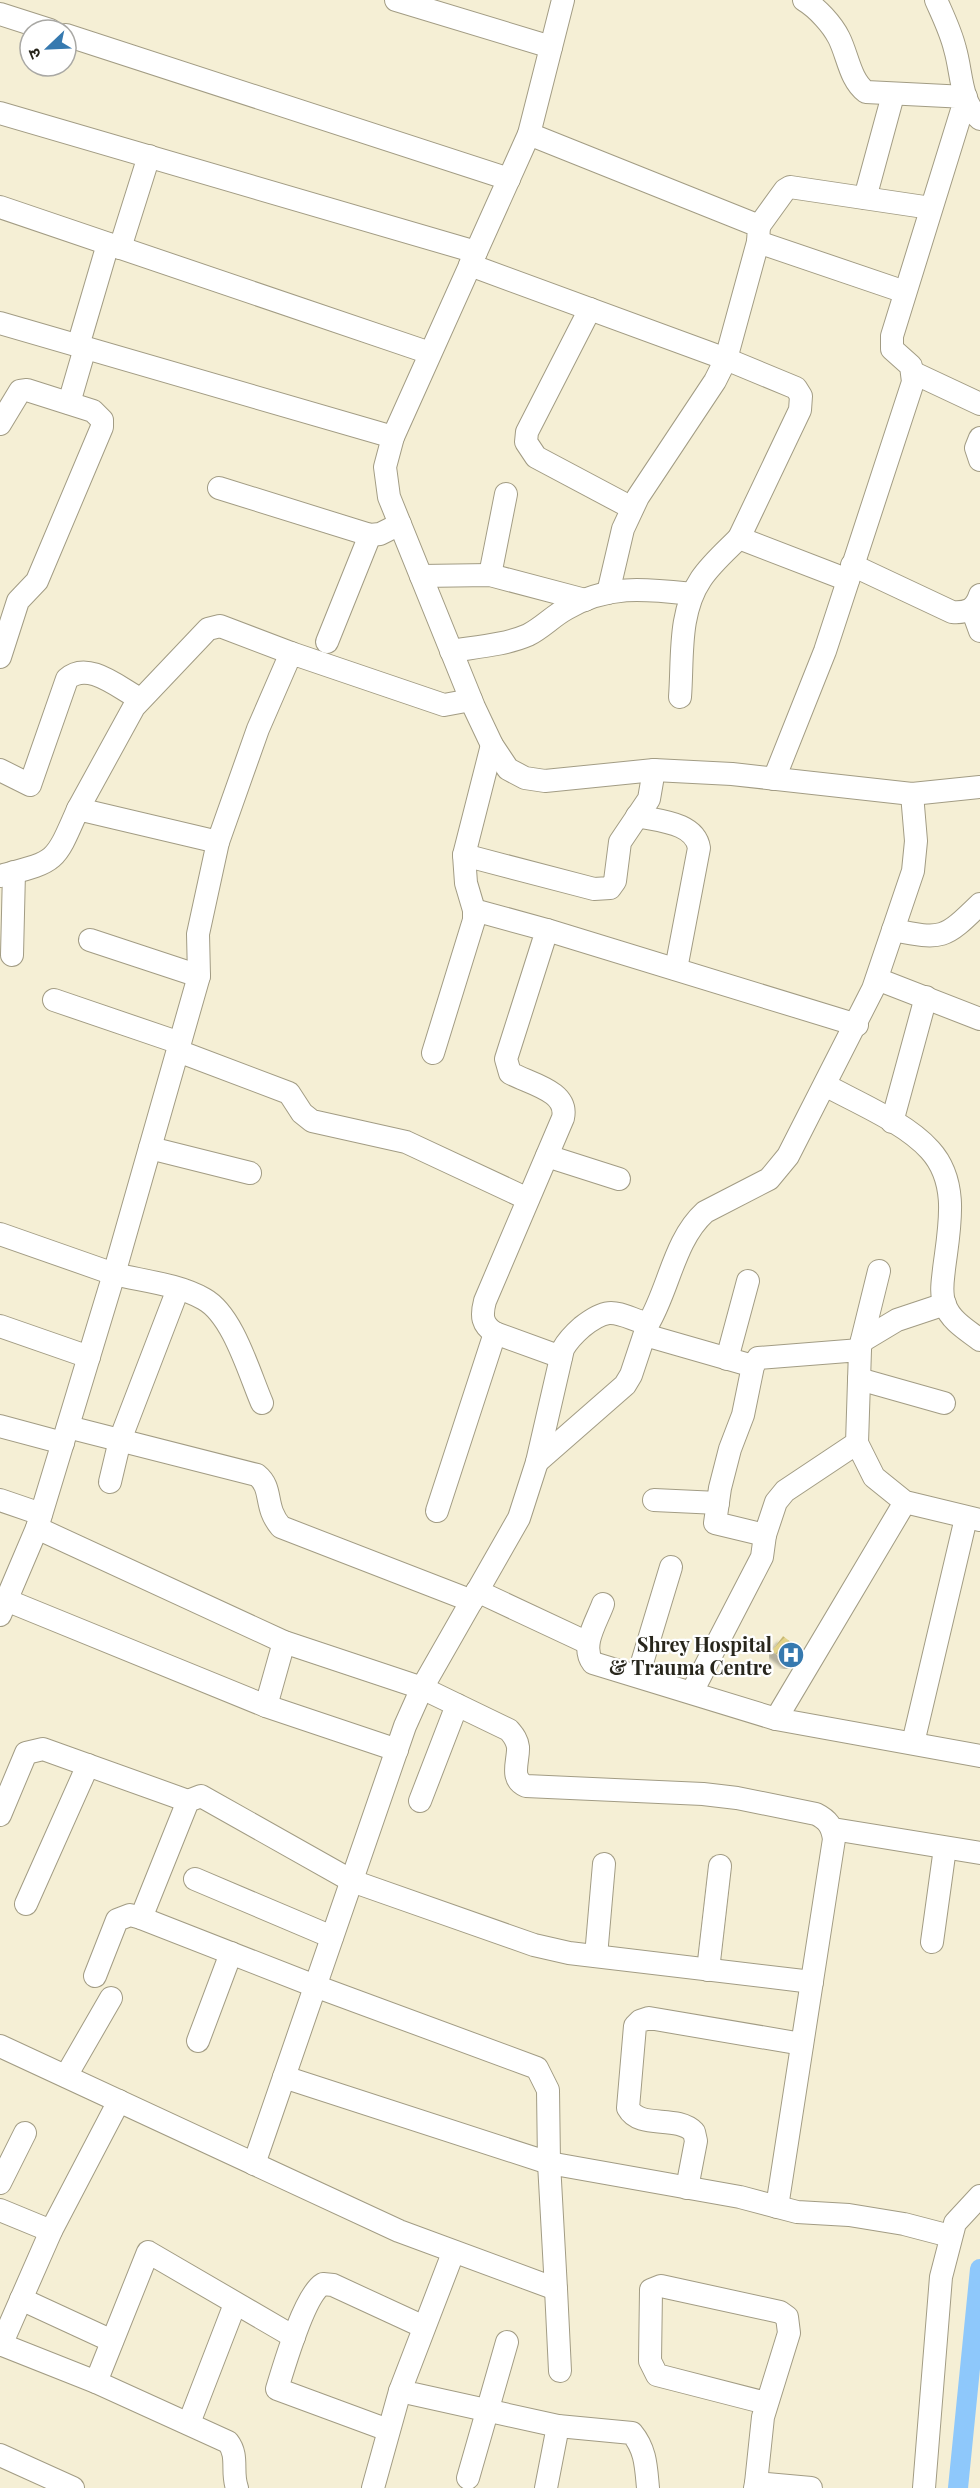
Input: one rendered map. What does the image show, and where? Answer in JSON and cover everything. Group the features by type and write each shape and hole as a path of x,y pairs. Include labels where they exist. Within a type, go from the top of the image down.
{"street":[{"path":"396,0 551,47"},
{"path":"563,0 530,134 393,437 385,466 389,497 471,700 492,745 508,769 525,778 545,781 654,770 732,774 912,794 980,787"},
{"path":"804,0 824,18 838,37 858,86 866,92 966,97"},
{"path":"936,0 955,48 966,97 972,113 980,119"},
{"path":"0,14 18,20"},
{"path":"78,39 509,178"},
{"path":"865,198 893,95"},
{"path":"966,97 891,342 892,349 906,360 914,373 980,404"},
{"path":"0,113 148,156 473,259 590,309 726,359 796,388 802,402 739,538 701,578 693,594 684,626 680,697"},
{"path":"530,134 758,234 905,292"},
{"path":"69,403 82,347 114,246 148,156"},
{"path":"608,593 622,529 632,508 726,359 758,234 779,197 790,187 931,208"},
{"path":"0,207 430,353"},
{"path":"590,309 527,432 526,442 536,457 632,508"},
{"path":"0,323 393,437"},
{"path":"774,779 825,651 914,373"},
{"path":"0,424 20,391 33,390 100,415 102,427 37,581 18,601 0,657"},
{"path":"980,438 976,448 980,460"},
{"path":"219,488 370,535 380,534 400,524"},
{"path":"490,575 506,494"},
{"path":"327,642 370,535"},
{"path":"739,538 850,572 952,612 963,613 976,602"},
{"path":"421,576 490,575 585,600"},
{"path":"451,651 530,634 563,610 608,593 636,588 693,594"},
{"path":"976,602 980,631"},
{"path":"12,955 7,874 50,861 62,845 78,809 140,699 208,628 220,626 291,653 444,705 471,700"},
{"path":"291,653 258,729 218,842 198,934 200,976 114,1274 39,1521 3,1607 266,1706 397,1750"},
{"path":"0,770 30,785 67,679 74,673 88,671 140,699"},
{"path":"433,1053 474,920 474,909 465,883 464,855 492,745"},
{"path":"464,855 604,890 610,888 615,881 620,842 649,799 654,770"},
{"path":"537,1462 625,1385 690,1227 705,1212 757,1187 779,1169 857,1025 877,979 915,858 912,794"},
{"path":"78,809 218,842"},
{"path":"637,816 688,829 698,841 699,848 676,969"},
{"path":"474,909 857,1025"},
{"path":"893,930 927,937 938,936 947,934 976,915"},
{"path":"547,930 506,1059 510,1073 554,1094 562,1100 565,1107 547,1156 485,1301 482,1319 487,1328 495,1333 561,1357"},
{"path":"90,940 200,976"},
{"path":"877,979 980,1019"},
{"path":"892,1122 926,997"},
{"path":"54,1000 179,1047 289,1093 302,1113 312,1120 406,1142 528,1199"},
{"path":"825,1085 916,1136 932,1151 949,1189 951,1208 942,1290 945,1304 956,1321 980,1340"},
{"path":"150,1148 250,1173"},
{"path":"547,1156 619,1179"},
{"path":"0,1234 114,1274 178,1289 206,1299 221,1312 262,1403"},
{"path":"879,1271 861,1345 857,1443 874,1477 905,1502 973,1519 913,1743"},
{"path":"727,1359 748,1281"},
{"path":"110,1482 120,1440 178,1289"},
{"path":"765,1534 715,1523 730,1449 743,1416 753,1366 758,1358 861,1345 897,1320 945,1304"},
{"path":"254,2164 397,1750 422,1688 519,1518 537,1462 561,1357 572,1335 599,1314 612,1312 647,1330 753,1366"},
{"path":"0,1326 89,1357"},
{"path":"437,1511 495,1333"},
{"path":"859,1379 944,1403"},
{"path":"0,1426 120,1440 257,1475 267,1487 269,1508 281,1527 475,1596 588,1643"},
{"path":"692,1692 762,1557 765,1534 776,1502 785,1491 857,1443"},
{"path":"0,1500 285,1642 422,1688 508,1730 515,1738 518,1747 517,1779 526,1786 737,1798 816,1814 826,1820 833,1829 834,1839 777,2207"},
{"path":"654,1500 718,1503"},
{"path":"776,1719 905,1502"},
{"path":"638,1676 671,1567"},
{"path":"603,1604 588,1643 589,1658 593,1663 776,1719 980,1756"},
{"path":"266,1706 285,1642"},
{"path":"420,1801 457,1705"},
{"path":"0,1815 26,1754 44,1749 188,1801 201,1796 352,1881 534,1945 596,1956 812,1982"},
{"path":"26,1904 88,1765"},
{"path":"141,1918 188,1801"},
{"path":"833,1829 980,1853"},
{"path":"932,1942 945,1848"},
{"path":"596,1956 604,1864"},
{"path":"708,1970 720,1866"},
{"path":"195,1879 332,1937"},
{"path":"95,1976 117,1920 130,1915 537,2067 548,2090 549,2163 560,2371"},
{"path":"198,2041 231,1953"},
{"path":"66,2076 111,1998"},
{"path":"687,2188 696,2141 694,2132 680,2123 639,2118 632,2115 628,2108 635,2026 649,2018 802,2044"},
{"path":"0,2046 399,2231 453,2253 556,2289"},
{"path":"284,2077 549,2163 687,2188 797,2212 860,2217 950,2236"},
{"path":"119,2101 51,2231 1,2344 96,2382 228,2442 234,2449 234,2476 237,2488"},
{"path":"0,2183 26,2133"},
{"path":"924,2488 941,2277 955,2223 980,2196"},
{"path":"0,2210 51,2231"},
{"path":"96,2382 148,2252 294,2337"},
{"path":"374,2488 399,2391 453,2253"},
{"path":"388,2430 277,2389 294,2337 313,2293 323,2284 333,2285 424,2327"},
{"path":"766,2403 657,2374 650,2361 651,2290 661,2286 780,2312 787,2317 789,2333 766,2403 755,2485 811,2488"},
{"path":"21,2299 112,2341"},
{"path":"189,2423 235,2304"},
{"path":"468,2478 507,2342"},
{"path":"399,2391 558,2426 632,2433 640,2443 645,2457 648,2488"},
{"path":"546,2488 558,2426"},
{"path":"0,2455 73,2488"}],"building":[{"path":"783,1636 801,1650 792,1666 772,1651"}],"waterway":[{"path":"958,2488 980,2269"}],"place":[{"name":"Shrey Hospital & Trauma Centre","path":"791,1655"}]}
